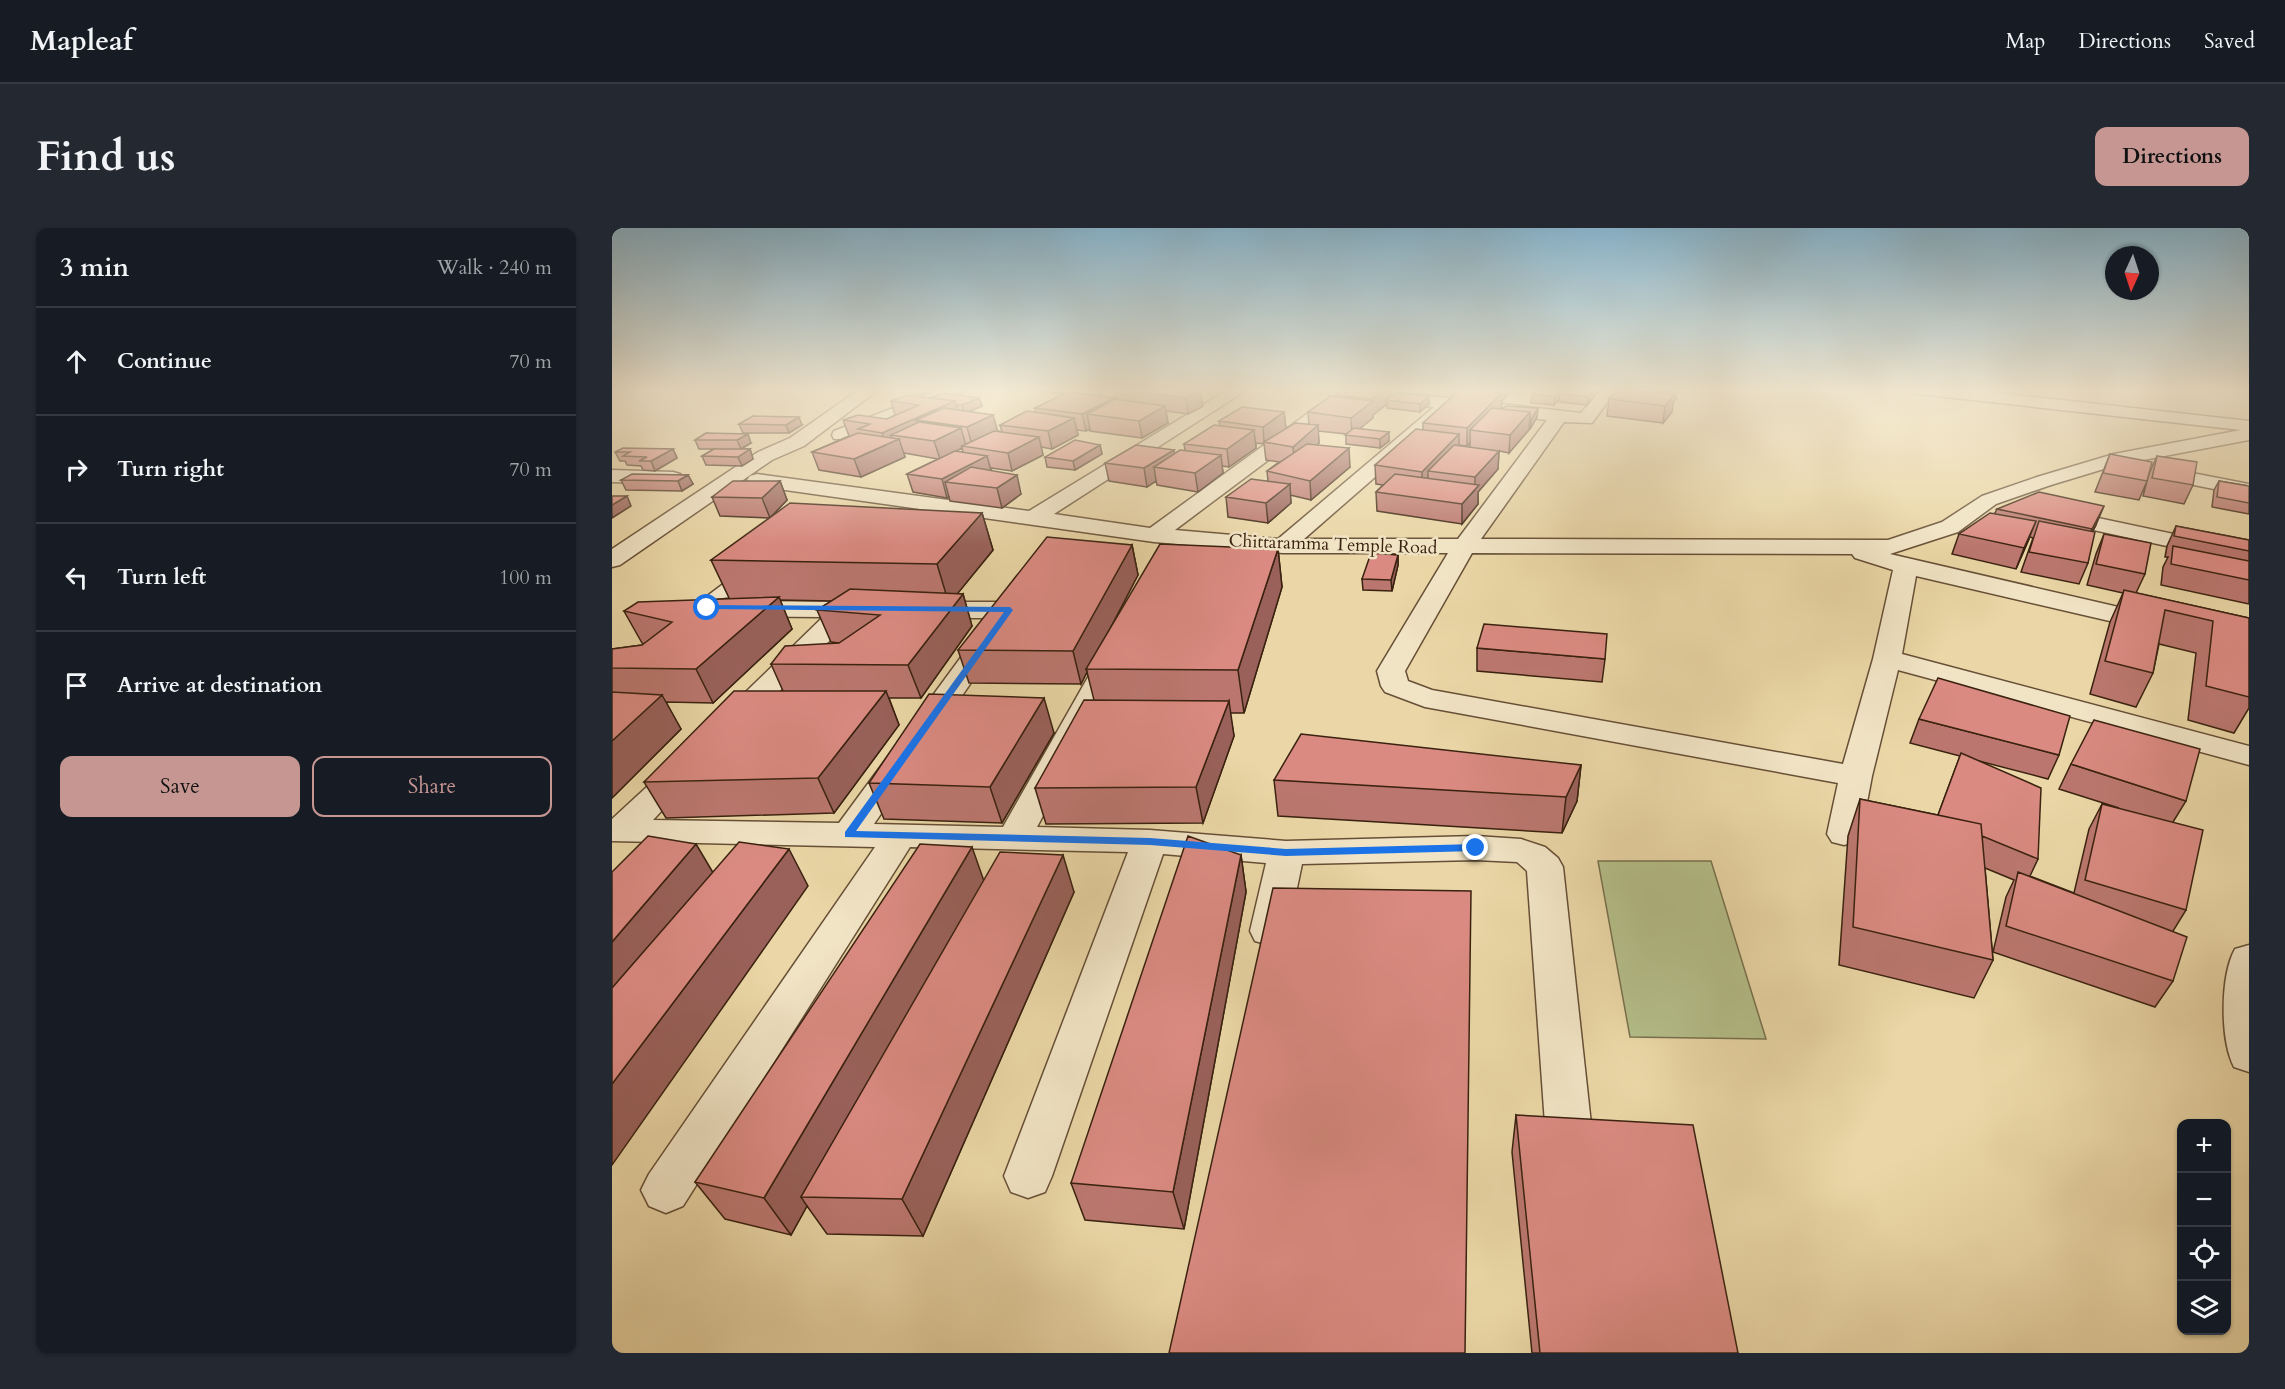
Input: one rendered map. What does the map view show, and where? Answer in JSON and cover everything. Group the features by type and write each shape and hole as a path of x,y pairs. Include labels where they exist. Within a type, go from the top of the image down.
{"street":[{"path":"613,582 790,455 797,442"},
{"path":"612,560 765,456 800,442"},
{"path":"1033,518 1156,442"},
{"path":"1154,534 1281,442"},
{"path":"1283,546 1404,442"},
{"path":"1540,442 1463,548 1391,671 1395,686 1425,698 1856,776"},
{"name":"Chittaramma Temple Road","path":"757,480 1154,534 1283,546 1463,548 1890,546 1950,527 1989,500 2106,462 2211,442"},
{"path":"2106,462 2249,490"},
{"path":"612,476 732,478"},
{"path":"833,513 872,495 908,484"},
{"path":"1989,500 2249,557"},
{"path":"1842,547 1906,566 2180,630"},
{"path":"779,554 707,608 1010,610"},
{"path":"1844,834 1856,776 1887,659 1906,566"},
{"path":"849,834 1027,586"},
{"path":"618,830 710,744 846,610"},
{"path":"1014,838 1124,637"},
{"path":"1887,659 2249,756"},
{"path":"618,830 1150,841 1286,853 1476,848 1521,851 1533,855 1545,867 1568,1124"},
{"path":"635,864 666,832"},
{"path":"666,1190 900,836"},
{"path":"1028,1176 1150,841"},
{"path":"1260,968 1286,853"},
{"path":"2249,960 2244,1020 2249,1054"}],"green space":[{"path":"1598,861 1711,861 1766,1039 1630,1037"}],"building":[{"path":"837,442 893,442 854,459 812,452"},
{"path":"972,442 1030,442 1008,453 962,446"},
{"path":"1072,442 1100,445 1073,461 1045,457"},
{"path":"1188,442 1238,442 1227,449 1184,444"},
{"path":"1265,442 1299,442 1293,447"},
{"path":"1402,442 1452,442 1422,472 1375,465"},
{"path":"1307,444 1349,448 1310,481 1267,471"},
{"path":"1136,445 1174,450 1144,468 1105,463"},
{"path":"1454,445 1499,451 1475,477 1428,471"},
{"path":"623,448 673,449 651,461 639,461 647,457 623,456 630,452 615,452"},
{"path":"714,449 750,449 738,457 702,456"},
{"path":"1180,450 1221,455 1195,473 1154,467"},
{"path":"955,451 987,456 942,479 907,474"},
{"path":"2110,454 2152,462 2147,481 2103,473"},
{"path":"2157,456 2197,462 2193,485 2152,478"},
{"path":"971,467 1017,475 997,488 945,482"},
{"path":"632,474 688,475 678,481 621,480"},
{"path":"1395,474 1479,485 1462,504 1376,492"},
{"path":"1251,479 1290,484 1266,503 1226,497"},
{"path":"733,481 780,481 762,498 712,497"},
{"path":"2219,481 2249,486 2249,503 2217,497"},
{"path":"2039,492 2104,506 2092,529 1997,509"},
{"path":"612,496 627,496 612,505"},
{"path":"790,503 982,513 937,564 711,560"},
{"path":"1990,513 2036,521 2024,548 1959,534"},
{"path":"2039,521 2095,532 2088,563 2029,552"},
{"path":"2176,526 2249,540 2249,551 2174,536"},
{"path":"2104,534 2151,543 2145,574 2096,564"},
{"path":"1047,537 1132,545 1073,651 958,650"},
{"path":"1160,544 1278,549 1238,670 1086,669"},
{"path":"2173,546 2249,561 2249,580 2171,564"},
{"path":"1371,553 1398,555 1391,580 1362,579"},
{"path":"850,589 963,594 908,665 771,664 785,646 839,643 880,615 817,610"},
{"path":"2124,590 2249,618 2249,697 2206,686 2213,621 2165,610 2153,673 2105,661"},
{"path":"779,597 696,669 612,668 612,649 642,645 672,622 624,611 638,602"},
{"path":"1484,624 1607,634 1605,659 1477,648"},
{"path":"1938,678 2070,716 2059,755 1919,719"},
{"path":"734,691 886,691 818,778 644,782"},
{"path":"612,692 662,695 612,741"},
{"path":"929,694 1044,698 990,787 869,783"},
{"path":"1084,700 1229,701 1196,787 1035,788"},
{"path":"2094,720 2200,749 2186,801 2071,764"},
{"path":"1301,734 1581,765 1566,797 1274,780"},
{"path":"1961,753 2041,788 2038,859 1982,836 1981,824 1938,815"},
{"path":"1860,799 1981,824 1993,960 1853,927"},
{"path":"2102,804 2203,830 2186,910 2085,880"},
{"path":"648,836 696,844 612,942 612,872"},
{"path":"1188,836 1241,855 1173,1192 1071,1183"},
{"path":"739,842 789,849 612,1084 612,988"},
{"path":"920,844 972,847 764,1198 695,1182"},
{"path":"1000,852 1063,855 902,1199 801,1197"},
{"path":"2018,872 2187,937 2173,981 2006,926"},
{"path":"1273,888 1471,891 1465,1353 1169,1353"},
{"path":"1516,1115 1693,1125 1738,1353 1540,1353"}],"route":[{"path":"707,608 1010,610 849,834 1150,841 1286,853 1476,848"}]}
